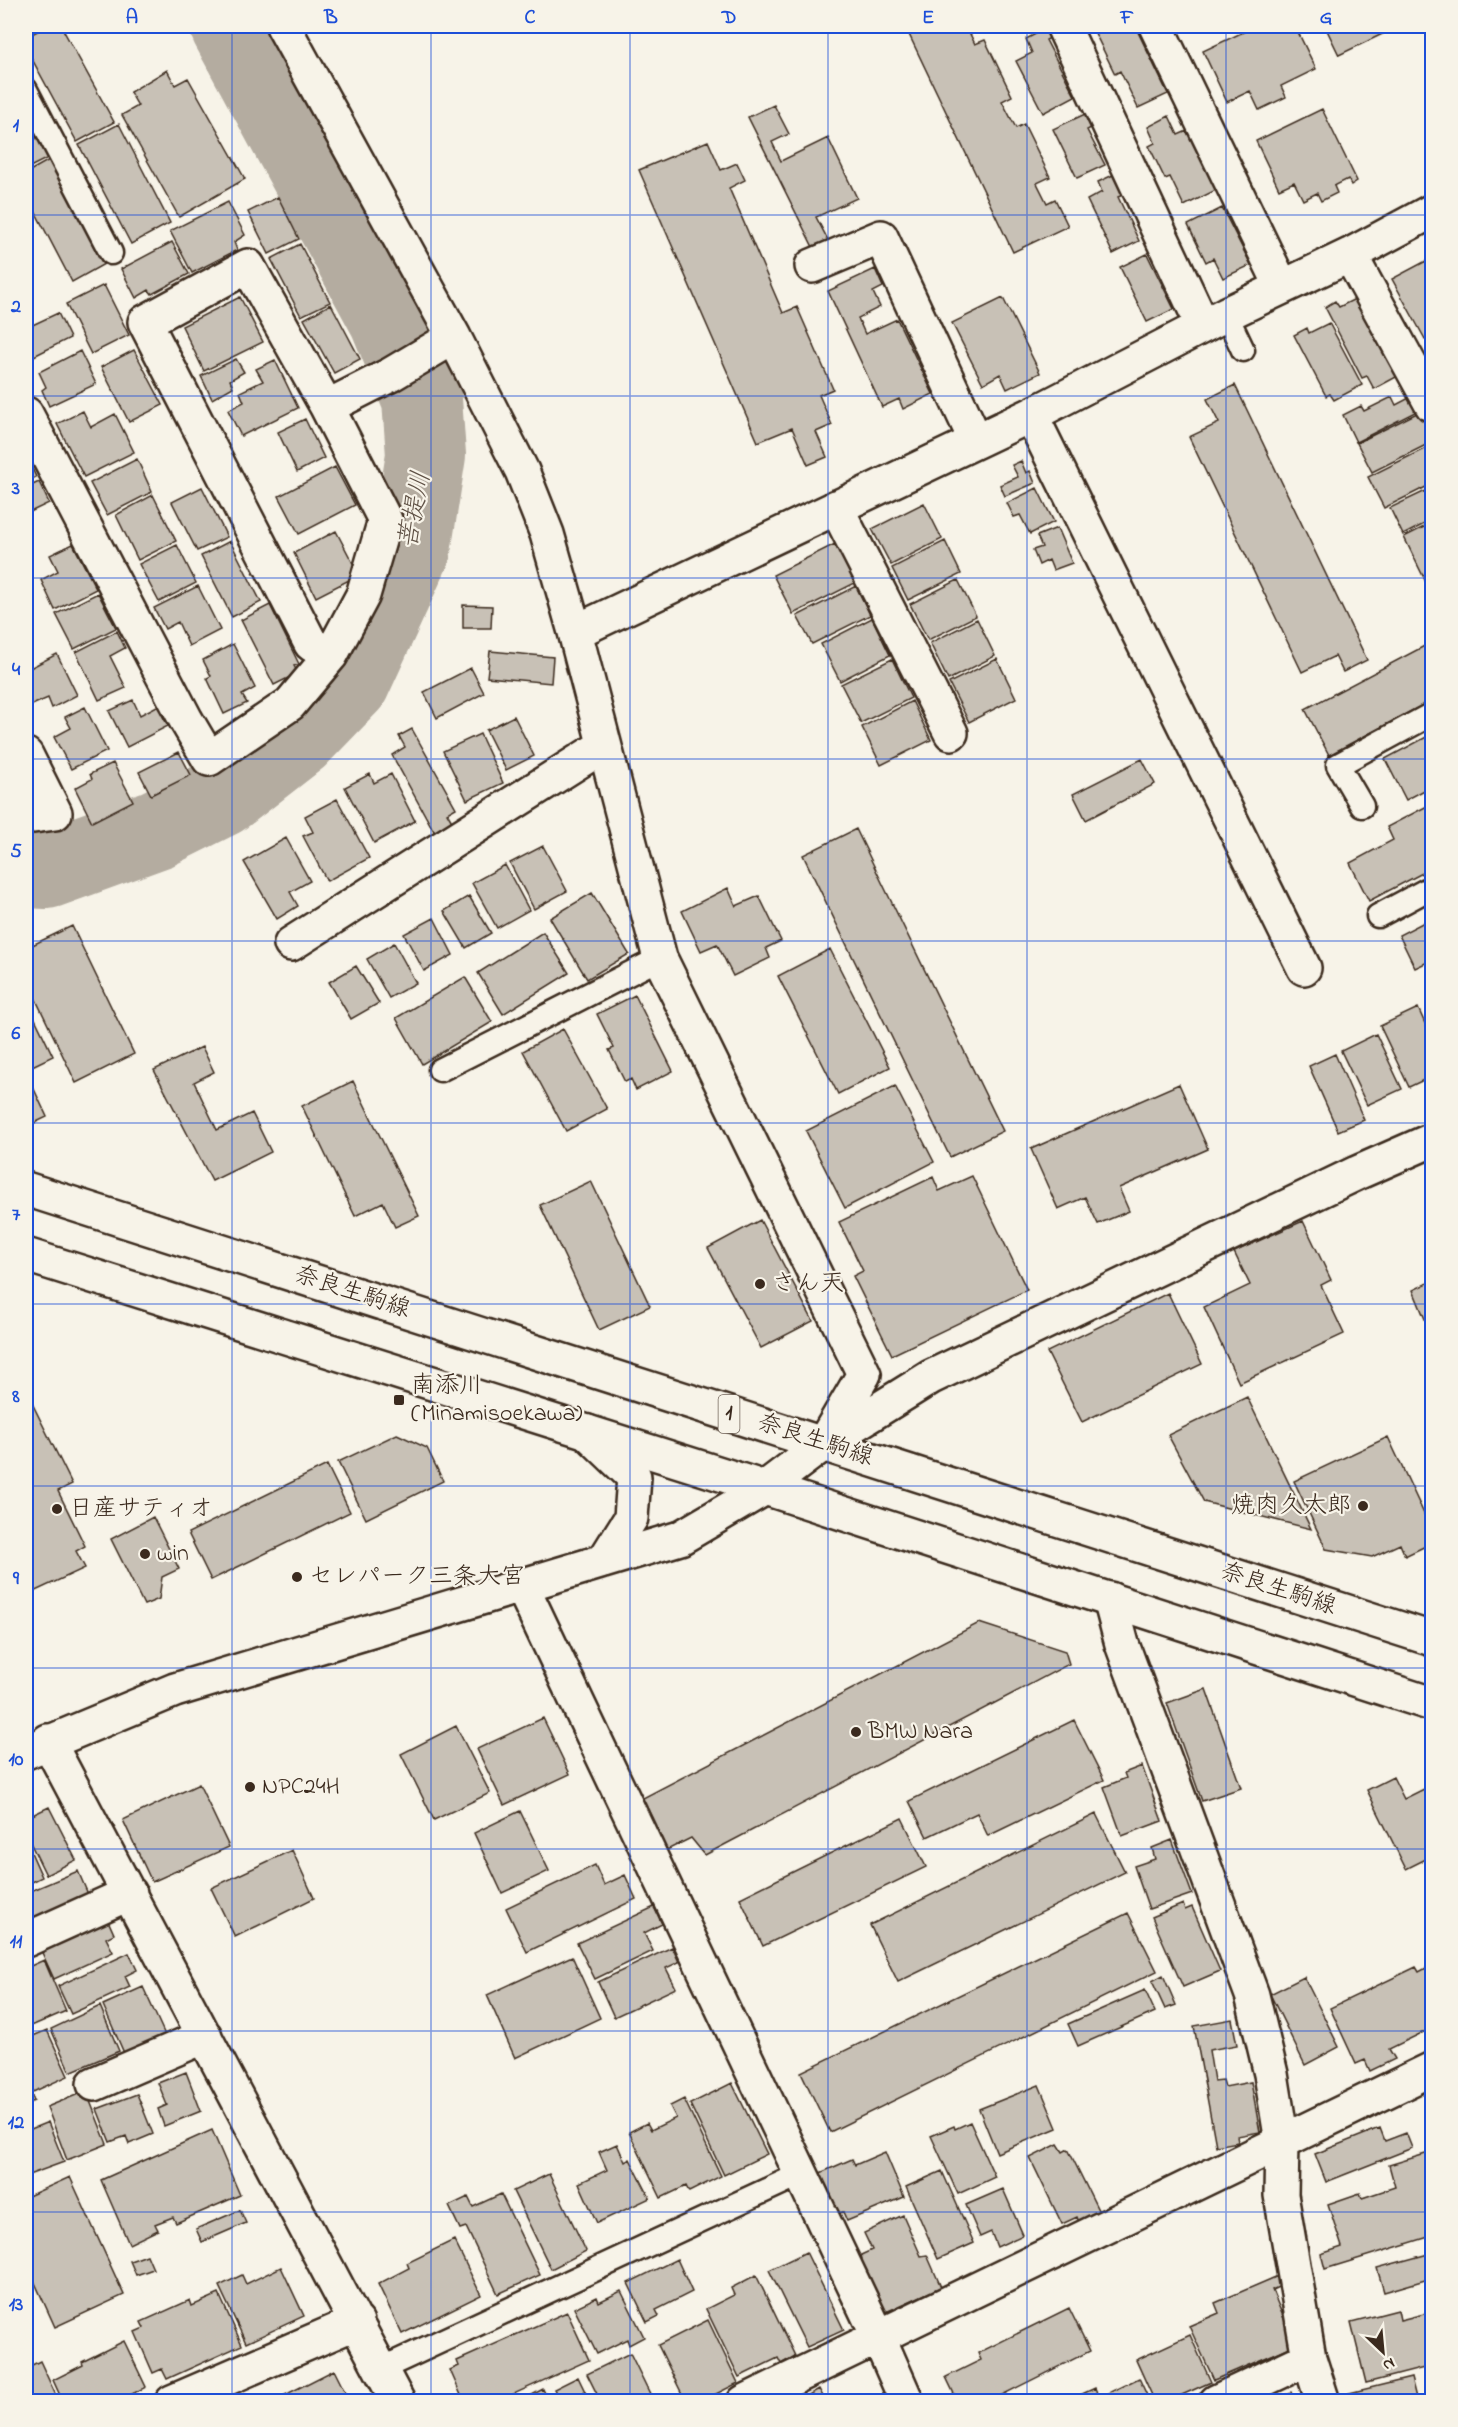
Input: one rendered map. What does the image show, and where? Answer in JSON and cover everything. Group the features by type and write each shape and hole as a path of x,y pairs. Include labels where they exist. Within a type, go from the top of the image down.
{"street":[{"path":"283,26 445,342 522,471 547,534 575,632 660,958 864,1374 823,1444"},
{"path":"1062,26 1215,320"},
{"path":"1156,26 1282,287"},
{"path":"575,632 1031,415 1215,320 1350,255 1432,211"},
{"path":"812,266 881,237 976,441"},
{"path":"1350,255 1432,405"},
{"path":"26,414 186,720 209,759 290,704 331,655 363,595 385,520 327,407 248,266 145,322 311,644 331,655"},
{"path":"327,407 390,375 445,342"},
{"path":"1031,415 1304,968"},
{"path":"836,507 951,733"},
{"path":"291,944 603,746"},
{"path":"26,755 55,813 26,817"},
{"path":"398,2402 130,1893 37,1747 175,1690 680,1538 765,1488 823,1444 931,1377 1357,1173 1432,1140"},
{"name":"奈良生駒線","path":"26,1189 1432,1640"},
{"path":"26,1256 765,1488 1432,1704"},
{"path":"587,1432 634,1477 631,1518 604,1562"},
{"path":"522,1586 879,2338 907,2402"},
{"path":"1110,1599 1122,1644 1252,1995 1270,2074 1282,2142 1281,2195 1310,2358 1323,2402"},
{"path":"26,1940 130,1893"},
{"path":"94,2084 205,2036"},
{"path":"744,2402 1432,2069"},
{"path":"172,2402 357,2322"},
{"path":"1216,2402 1310,2358"}],"lane":[{"path":"26,90 111,253"},
{"path":"1215,320 1243,350"},
{"path":"1362,806 1338,765 1432,714"},
{"path":"1378,916 1432,887"},
{"path":"440,1070 660,958"},
{"path":"381,2369 801,2174"}],"building":[{"path":"47,26 61,26 114,122 77,142 26,48 26,37"},
{"path":"905,26 966,26 975,44 985,40 1012,96 1002,101 1016,128 1024,124 1050,177 1037,183 1047,203 1055,199 1068,226 1013,252"},
{"path":"1010,26 1029,26 1014,33"},
{"path":"1110,26 1125,26 1127,30 1135,26 1168,94 1138,108 1120,71 1115,74 1095,33"},
{"path":"1256,26 1295,26 1316,69 1281,86 1286,97 1259,110 1250,91 1227,102 1203,51"},
{"path":"1325,26 1399,26 1339,55"},
{"path":"1045,29 1050,38 1046,40 1075,96 1043,113 1016,61 1032,53 1026,39"},
{"path":"167,70 175,85 188,78 245,179 179,217 122,115 138,106 130,92"},
{"path":"774,105 789,134 772,142 781,161 828,138 857,198 816,217 828,240 813,247 748,117"},
{"path":"1322,109 1357,181 1351,185 1348,179 1334,186 1337,193 1321,201 1317,193 1303,200 1294,182 1279,189 1256,141"},
{"path":"26,110 50,157 26,169"},
{"path":"1085,114 1091,128 1087,130 1105,165 1077,178 1053,129"},
{"path":"1169,116 1178,135 1187,131 1216,190 1184,206 1170,177 1165,179 1149,146 1155,143 1148,127"},
{"path":"119,124 170,223 131,244 79,145"},
{"path":"708,141 721,170 737,163 745,180 729,188 783,313 797,307 833,389 819,395 832,425 816,432 827,457 808,465 792,428 758,442 639,170"},
{"path":"51,159 106,263 72,282 26,194 26,173"},
{"path":"1113,175 1123,195 1118,197 1139,241 1113,254 1087,200 1102,192 1098,182"},
{"path":"278,197 299,239 269,254 248,212"},
{"path":"228,202 245,235 234,242 237,250 192,273 170,231"},
{"path":"1222,208 1251,265 1223,278 1213,258 1206,262 1188,225"},
{"path":"172,242 189,274 152,294 149,290 136,298 121,269"},
{"path":"300,244 330,302 301,316 271,259"},
{"path":"1147,254 1174,309 1147,322 1120,267"},
{"path":"1426,261 1432,273 1432,334 1425,339 1392,279"},
{"path":"875,269 883,287 873,292 880,307 858,318 865,334 897,319 933,394 903,409 899,399 882,407 828,291"},
{"path":"104,285 129,335 91,354 66,304"},
{"path":"240,297 263,342 204,371 182,326"},
{"path":"1359,297 1400,375 1374,389 1367,376 1362,378 1325,307 1335,301 1339,307"},
{"path":"1003,298 1040,373 1007,389 1000,374 983,384 952,323"},
{"path":"331,304 360,359 334,373 304,319"},
{"path":"58,313 70,338 26,360 26,328"},
{"path":"1329,323 1362,385 1334,400 1330,394 1326,396 1294,335 1307,328 1309,333"},
{"path":"134,350 163,405 129,422 101,367"},
{"path":"80,351 96,384 49,406 42,390 46,387 39,372"},
{"path":"236,359 244,372 230,380 233,387 212,399 201,376"},
{"path":"275,360 298,408 241,436 228,410 244,402 240,392 263,381 256,369"},
{"path":"1235,385 1367,660 1343,672 1335,656 1302,672 1189,437 1219,423 1207,399"},
{"path":"1413,396 1419,410 1356,442 1343,415 1361,406 1364,411 1392,397 1396,405"},
{"path":"83,411 91,427 115,414 134,452 84,477 57,424"},
{"path":"1421,411 1432,436 1432,442 1372,472 1357,443"},
{"path":"305,419 324,458 297,472 278,432"},
{"path":"1432,445 1432,484 1384,508 1368,477"},
{"path":"26,456 36,477 26,482"},
{"path":"137,459 152,492 107,515 90,483"},
{"path":"1021,461 1026,473 1030,471 1035,483 1005,496 1000,485 1018,477 1012,465"},
{"path":"335,467 355,505 299,534 279,496"},
{"path":"39,482 49,503 26,514 26,488"},
{"path":"202,487 227,537 197,551 172,502"},
{"path":"1037,488 1054,522 1030,534 1020,515 1014,517 1007,503"},
{"path":"1432,488 1432,520 1403,535 1390,508"},
{"path":"153,495 176,541 138,560 116,515"},
{"path":"924,503 942,539 891,565 872,529"},
{"path":"1432,523 1432,572 1423,576 1404,537"},
{"path":"1057,528 1072,563 1053,570 1049,560 1039,565 1033,550 1042,547 1037,536"},
{"path":"336,531 359,575 316,597 294,553"},
{"path":"230,541 261,602 232,617 201,556"},
{"path":"945,541 961,574 908,600 892,568"},
{"path":"73,544 96,589 55,610 41,580 58,571 50,555"},
{"path":"835,544 855,583 793,614 773,575"},
{"path":"177,545 196,583 159,602 139,564"},
{"path":"1432,574 1432,596 1424,578"},
{"path":"958,580 976,616 928,640 910,604"},
{"path":"198,586 220,630 189,646 178,622 165,629 154,608"},
{"path":"856,586 870,615 812,644 797,616"},
{"path":"98,593 116,628 74,649 56,614"},
{"path":"270,605 299,664 294,666 298,673 274,685 241,620"},
{"path":"463,605 492,606 491,628 463,628"},
{"path":"872,618 890,655 840,681 821,644"},
{"path":"977,619 995,656 948,680 930,643"},
{"path":"117,631 125,648 110,656 126,688 99,700 76,652"},
{"path":"1432,642 1432,700 1329,755 1305,709"},
{"path":"233,644 255,688 242,695 247,703 224,714 207,678 211,676 203,660"},
{"path":"490,651 553,657 551,683 487,677"},
{"path":"57,654 77,695 52,708 48,698 32,705 26,691 26,670"},
{"path":"892,659 911,698 861,723 841,684"},
{"path":"997,659 1016,698 969,722 949,683"},
{"path":"471,668 484,693 437,718 424,692"},
{"path":"133,700 140,715 157,706 168,726 127,747 109,711"},
{"path":"912,701 931,740 881,765 862,727"},
{"path":"85,707 107,751 71,769 54,737 71,728 65,717"},
{"path":"514,716 534,756 506,770 486,730"},
{"path":"412,729 456,808 447,813 454,825 436,835 392,755 405,747 399,736"},
{"path":"480,734 503,783 467,800 443,751"},
{"path":"1432,734 1432,786 1406,800 1385,759"},
{"path":"179,752 191,775 151,795 139,772"},
{"path":"1142,759 1155,784 1086,820 1073,794"},
{"path":"113,763 133,801 92,822 75,788 92,779 90,774"},
{"path":"370,774 374,783 391,774 415,821 374,843 345,787"},
{"path":"337,799 369,858 327,881 303,836 313,832 305,816"},
{"path":"1431,804 1432,868 1369,901 1350,863 1393,840 1387,827"},
{"path":"856,829 1003,1131 950,1157 803,855"},
{"path":"286,838 310,881 290,892 298,906 277,919 244,862"},
{"path":"543,846 567,891 534,909 510,863"},
{"path":"505,865 529,910 497,928 472,883"},
{"path":"728,888 736,906 759,896 781,941 766,948 770,958 733,976 717,944 701,951 682,911"},
{"path":"592,893 629,954 587,979 550,918"},
{"path":"469,896 491,933 466,948 444,911"},
{"path":"434,918 453,955 424,971 404,934"},
{"path":"1432,918 1432,952 1429,953 1432,960 1415,968 1399,935"},
{"path":"72,926 134,1054 76,1083 26,979 26,948"},
{"path":"543,932 569,973 503,1014 478,973"},
{"path":"394,943 416,983 389,998 367,959"},
{"path":"830,949 890,1067 838,1094 778,976"},
{"path":"356,966 379,1003 351,1019 329,982"},
{"path":"465,977 492,1022 422,1064 396,1018"},
{"path":"635,995 673,1071 636,1090 631,1079 625,1082 609,1050 614,1048 597,1014"},
{"path":"26,1000 53,1056 26,1069"},
{"path":"1418,1008 1432,1039 1432,1076 1409,1087 1380,1026"},
{"path":"563,1029 607,1109 566,1131 523,1051"},
{"path":"1376,1034 1402,1089 1367,1105 1341,1051"},
{"path":"202,1047 214,1072 194,1082 217,1130 252,1113 271,1152 212,1181 154,1070"},
{"path":"1335,1054 1364,1120 1338,1131 1309,1066"},
{"path":"26,1072 47,1117 26,1127"},
{"path":"353,1081 419,1216 395,1227 383,1202 355,1216 302,1106"},
{"path":"1179,1084 1208,1149 1119,1188 1129,1211 1098,1224 1085,1197 1058,1209 1031,1149"},
{"path":"895,1086 934,1162 845,1208 806,1131"},
{"path":"972,1176 1027,1290 892,1355 853,1276 863,1271 839,1222 933,1177 939,1191"},
{"path":"591,1181 650,1306 599,1330 540,1205"},
{"name":"さん天","path":"760,1220 813,1321 761,1348 708,1248"},
{"path":"1303,1221 1331,1280 1321,1285 1344,1334 1239,1383 1204,1307 1250,1285 1234,1252"},
{"path":"1432,1281 1432,1336 1413,1290"},
{"path":"1168,1293 1202,1364 1082,1422 1047,1352"},
{"path":"26,1391 72,1484 58,1491 85,1546 76,1551 85,1568 29,1594 26,1586"},
{"path":"1247,1397 1311,1529 1204,1502 1168,1435"},
{"path":"397,1434 427,1448 443,1481 366,1519 338,1462"},
{"name":"焼肉久太郎","path":"1388,1437 1432,1531 1432,1543 1405,1556 1400,1544 1372,1557 1326,1549 1294,1481"},
{"path":"327,1465 350,1512 211,1580 188,1533"},
{"name":"win","path":"153,1517 179,1569 162,1577 159,1599 144,1605 111,1539"},
{"name":"BMW Nara","path":"979,1623 1065,1651 1069,1664 705,1855 691,1838 667,1850 641,1799"},
{"path":"1206,1689 1241,1788 1202,1801 1167,1703"},
{"path":"543,1718 570,1774 504,1805 477,1749"},
{"path":"1074,1720 1104,1780 988,1836 977,1813 927,1837 909,1801"},
{"path":"456,1726 490,1793 434,1820 401,1754"},
{"path":"1142,1766 1162,1821 1122,1836 1104,1787 1126,1778 1124,1773"},
{"path":"1393,1777 1404,1799 1432,1785 1432,1856 1406,1869 1367,1790"},
{"path":"199,1784 229,1847 152,1882 123,1820"},
{"path":"49,1807 76,1860 46,1875 26,1834 26,1818"},
{"path":"520,1811 549,1871 502,1893 474,1833"},
{"path":"1096,1814 1125,1872 898,1982 870,1925"},
{"path":"902,1818 926,1867 763,1946 740,1898"},
{"path":"1172,1840 1192,1894 1149,1909 1134,1866 1155,1859 1152,1848"},
{"path":"26,1841 42,1877 26,1885"},
{"path":"292,1850 314,1898 235,1937 211,1888"},
{"path":"595,1865 604,1885 625,1875 636,1899 527,1952 506,1908"},
{"path":"78,1871 91,1901 31,1927 26,1915 26,1893"},
{"path":"1183,1904 1185,1910 1192,1907 1220,1971 1183,1987 1152,1917"},
{"path":"654,1907 662,1924 644,1933 653,1951 595,1979 577,1943"},
{"path":"1128,1913 1157,1971 830,2132 801,2072"},
{"path":"106,1916 114,1934 106,1938 113,1952 54,1979 39,1946"},
{"path":"672,1947 679,1962 666,1968 676,1988 614,2017 598,1982"},
{"path":"129,1953 137,1970 125,1976 130,1987 71,2014 58,1986"},
{"path":"572,1956 600,2018 515,2058 487,1995"},
{"path":"44,1960 66,2011 29,2027 26,2020 26,1968"},
{"path":"1416,1967 1419,1972 1428,1967 1432,1977 1432,2028 1389,2049 1395,2059 1370,2071 1365,2060 1356,2064 1330,2008"},
{"path":"1163,1975 1176,2005 1165,2009 1152,1981"},
{"path":"1304,1977 1339,2047 1305,2065 1270,1994"},
{"path":"143,1987 165,2035 124,2053 103,2005"},
{"path":"1145,1990 1155,2012 1078,2046 1068,2024"},
{"path":"100,2006 119,2051 70,2072 51,2029"},
{"path":"1232,2019 1237,2045 1209,2050 1214,2081 1223,2080 1225,2087 1251,2082 1260,2132 1237,2136 1238,2142 1216,2146 1194,2026"},
{"path":"47,2030 68,2076 33,2092 26,2075 26,2039"},
{"path":"186,2072 201,2111 164,2126 158,2109 167,2105 158,2083"},
{"path":"26,2083 34,2101 26,2105"},
{"path":"732,2083 767,2154 724,2175 690,2104"},
{"path":"1039,2085 1057,2128 997,2153 979,2109"},
{"path":"86,2091 107,2144 67,2160 47,2107"},
{"path":"137,2094 153,2134 129,2144 126,2136 110,2142 97,2109"},
{"path":"684,2099 721,2176 689,2192 686,2186 661,2198 629,2132 647,2123 651,2130 676,2118 670,2106"},
{"path":"48,2122 64,2162 26,2176 26,2131"},
{"path":"970,2122 995,2177 958,2194 931,2136"},
{"path":"1380,2128 1385,2141 1406,2133 1412,2148 1326,2182 1315,2154"},
{"path":"212,2130 240,2195 176,2223 173,2217 155,2224 158,2230 129,2244 101,2180"},
{"path":"617,2144 625,2162 630,2159 650,2198 597,2223 579,2183 607,2170 599,2152"},
{"path":"1058,2144 1063,2152 1068,2149 1099,2212 1079,2222 1077,2217 1062,2224 1030,2158"},
{"path":"885,2152 904,2197 847,2221 843,2212 836,2214 818,2174 852,2159 855,2165"},
{"path":"1429,2153 1432,2163 1432,2236 1325,2269 1321,2254 1342,2247 1328,2204 1360,2193 1362,2198 1395,2187 1389,2165"},
{"path":"942,2171 974,2243 938,2259 906,2187"},
{"path":"549,2174 586,2251 551,2269 513,2191"},
{"path":"70,2177 124,2295 55,2327 31,2274 26,2277 26,2197"},
{"path":"1003,2189 1023,2235 997,2247 991,2232 980,2237 966,2205"},
{"path":"501,2194 540,2275 498,2294 466,2227 460,2229 449,2206 468,2197 473,2207"},
{"path":"240,2210 246,2223 202,2242 196,2229"},
{"path":"903,2215 921,2256 927,2255 941,2287 886,2312 866,2269 863,2271 858,2260 862,2259 861,2255 872,2250 864,2233"},
{"path":"454,2240 481,2295 402,2334 378,2284 409,2268 407,2263"},
{"path":"806,2252 844,2330 807,2347 769,2270"},
{"path":"1432,2253 1432,2278 1384,2292 1377,2268"},
{"path":"147,2255 153,2269 136,2275 130,2261"},
{"path":"677,2259 692,2292 656,2310 659,2316 647,2322 628,2283"},
{"path":"281,2267 304,2316 246,2343 219,2286 242,2275 246,2284"},
{"path":"756,2275 795,2356 781,2364 778,2358 739,2377 706,2309 734,2295 731,2288"},
{"path":"1278,2276 1283,2285 1272,2290 1295,2345 1214,2380 1189,2326 1219,2313 1215,2303"},
{"path":"621,2291 644,2337 629,2345 627,2339 597,2354 574,2308 597,2297 599,2302"},
{"path":"219,2294 242,2345 167,2379 162,2369 153,2373 135,2332 144,2328 141,2322 190,2300 192,2306"},
{"path":"1069,2308 1090,2351 988,2402 958,2402 946,2377 981,2360 978,2353"},
{"path":"1398,2310 1400,2320 1432,2312 1432,2366 1366,2383 1351,2322"},
{"path":"567,2312 589,2360 496,2402 464,2402 450,2370 459,2366 457,2361"},
{"path":"708,2320 738,2383 700,2402 686,2402 658,2345"},
{"path":"1190,2335 1211,2382 1166,2402 1155,2402 1136,2360"},
{"path":"124,2341 146,2387 116,2402 63,2402 53,2380 83,2365 82,2362"},
{"path":"630,2353 654,2402 601,2402 587,2374"},
{"path":"40,2361 59,2402 26,2402 26,2368"},
{"path":"334,2370 350,2402 276,2402 275,2400"},
{"path":"578,2377 590,2402 561,2402 554,2389"},
{"path":"1139,2378 1150,2402 1107,2402 1104,2395"},
{"path":"1411,2378 1417,2402 1351,2402 1349,2393"},
{"path":"1095,2388 1101,2402 1065,2402"},
{"path":"543,2389 549,2402 519,2402"},
{"path":"819,2389 826,2402 796,2402"},
{"path":"1291,2392 1296,2402 1272,2402"}],"waterway":[{"name":"菩提川","path":"26,868 47,869 157,829 221,797 297,738 350,683 411,550 426,455 422,400 389,319 230,26"}],"place":[{"name":"さん天","path":"760,1284"},
{"name":"南添川 (Minamisoekawa)","path":"399,1400"},
{"name":"焼肉久太郎","path":"1363,1506"},
{"name":"日産サティオ","path":"57,1509"},
{"name":"win","path":"145,1554"},
{"name":"セレパーク三条大宮","path":"297,1577"},
{"name":"BMW Nara","path":"856,1732"},
{"name":"NPC24H","path":"250,1787"}]}
